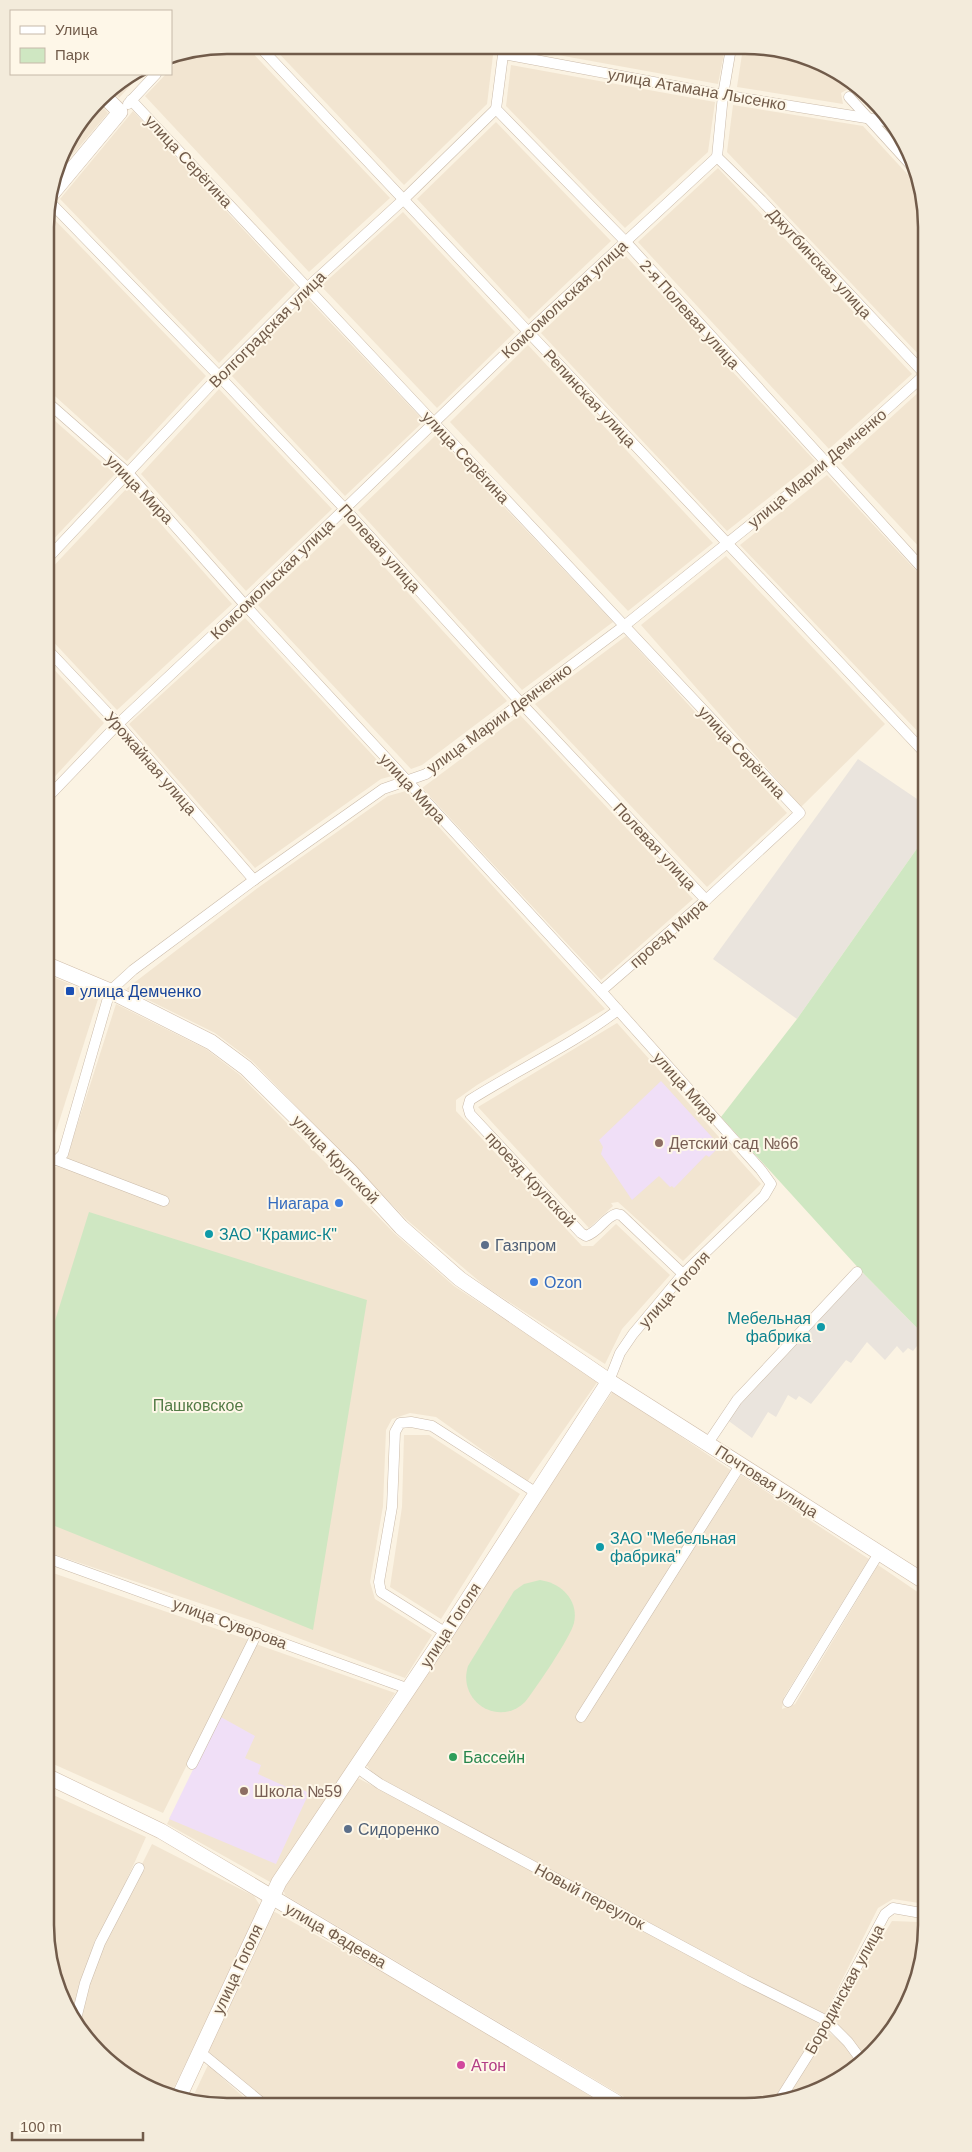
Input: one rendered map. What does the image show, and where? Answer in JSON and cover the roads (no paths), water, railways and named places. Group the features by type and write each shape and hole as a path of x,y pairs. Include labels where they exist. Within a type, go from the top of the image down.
{"street":[{"name":"Репинская улица","path":"267,54 918,746"},
{"path":"496,109 503,54"},
{"name":"улица Атамана Лысенко","path":"523,54 723,94 882,120"},
{"path":"717,157 723,94 730,54"},
{"path":"59,185 120,112 155,75"},
{"path":"849,97 904,157"},
{"name":"улица Серёгина","path":"108,100 120,112"},
{"name":"улица Серёгина","path":"131,100 308,286 800,814"},
{"name":"Волгоградская улица","path":"54,551 219,376 308,286 404,199 496,109"},
{"name":"2-я Полевая улица","path":"496,109 625,241 918,564"},
{"name":"Комсомольская улица","path":"54,791 118,724 245,605 528,332 717,157"},
{"name":"Джугбинская улица","path":"717,157 761,200 918,367"},
{"name":"Полевая улица","path":"55,207 345,509 521,703 706,900"},
{"name":"улица Марии Демченко","path":"110,991 133,970 254,880 383,789 426,774 624,626 826,464 918,381"},
{"name":"улица Мира","path":"54,408 128,473 245,605 601,991 771,1184"},
{"name":"Урожайная улица","path":"54,656 118,724 254,880"},
{"name":"проезд Мира","path":"601,991 706,900 800,814"},
{"name":"улица Крупской","path":"54,968 110,991 211,1042 246,1068 350,1171 401,1226 460,1279 609,1380"},
{"path":"54,1159 63,1154 110,991"},
{"name":"проезд Крупской","path":"618,1010 590,1032 510,1075 470,1100 468,1107 470,1114 581,1233 586,1236 594,1234 612,1216 616,1214 621,1215 683,1274"},
{"path":"54,1160 164,1201"},
{"name":"улица Гоголя","path":"181,2092 279,1882 446,1633 535,1492 609,1380 620,1353 633,1334 683,1274 764,1196 771,1184"},
{"path":"708,1443 737,1400 857,1272"},
{"name":"Почтовая улица","path":"609,1380 918,1577"},
{"path":"446,1633 381,1592 380,1582 392,1507 395,1432 400,1423 411,1422 432,1426 535,1492"},
{"path":"581,1717 742,1464"},
{"path":"788,1702 879,1552"},
{"name":"улица Суворова","path":"54,1560 257,1632 409,1689"},
{"path":"192,1764 257,1632"},
{"name":"Новый переулок","path":"356,1767 380,1784 745,1980 827,2021 848,2042 859,2056"},
{"name":"улица Фадеева","path":"54,1779 161,1831 384,1962 609,2098"},
{"path":"78,2013 85,1983 100,1943 139,1868"},
{"name":"Бородинская улица","path":"784,2093 818,2039 885,1914 893,1908 918,1913"},
{"path":"199,2051 256,2098"}],"place":[{"name":"улица Демченко","path":"70,991"},
{"name":"Детский сад №66","path":"659,1143"},
{"name":"Ниагара","path":"339,1203"},
{"name":"ЗАО \"Крамис-К\"","path":"209,1234"},
{"name":"Газпром","path":"485,1245"},
{"name":"Ozon","path":"534,1282"},
{"name":"Мебельная фабрика","path":"821,1327"},
{"name":"ЗАО \"Мебельная фабрика\"","path":"600,1547"},
{"name":"Бассейн","path":"453,1757"},
{"name":"Школа №59","path":"244,1791"},
{"name":"Сидоренко","path":"348,1829"},
{"name":"Атон","path":"461,2065"}],"park label":[{"name":"Пашковское","path":"198,1405"}]}
